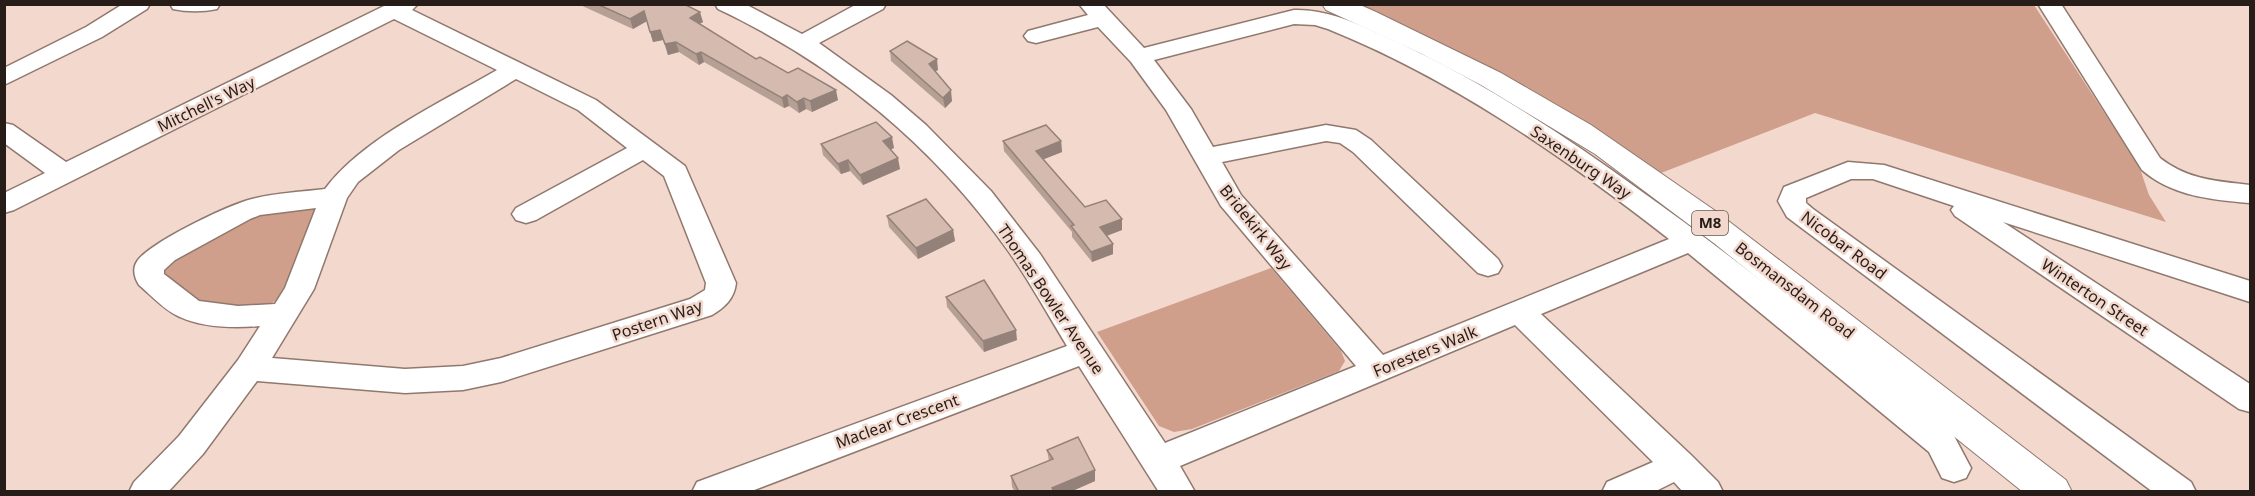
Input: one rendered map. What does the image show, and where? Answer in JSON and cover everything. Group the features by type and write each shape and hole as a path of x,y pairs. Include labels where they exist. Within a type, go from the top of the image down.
{"main road":[{"name":"Bosmansdam Road","path":"1335,4 1414,39 1512,90 1624,160 1697,214 2052,492"}],"street":[{"path":"4,78 94,32 139,4"},
{"path":"181,4 209,4"},
{"name":"Thomas Bowler Avenue","path":"726,4 802,43 897,114 936,149 1011,234 1178,492"},
{"path":"802,43 875,4"},
{"path":"2049,4 2151,164 2183,185 2250,194"},
{"name":"Postern Way","path":"249,368 405,381 463,378 501,370 701,307 713,301 721,292 721,283 683,184 676,172 586,105 401,8"},
{"name":"Mitchell's Way","path":"4,204 401,8"},
{"name":"Bridekirk Way","path":"1036,36 1098,11 1139,57 1178,109 1231,201 1378,370"},
{"name":"Saxenburg Way","path":"1139,57 1294,17 1310,16 1389,47 1491,101 1645,205 1941,443 1954,468"},
{"path":"146,492 191,445 249,368 284,314 299,289 334,197 349,176 370,158 516,69"},
{"path":"4,131 65,174"},
{"path":"1205,157 1326,133 1347,136 1362,146 1488,266"},
{"path":"526,214 645,148"},
{"name":"Nicobar Road","path":"2179,492 1807,218 1790,200 1794,193 1855,169 1875,171 1940,194 2250,292"},
{"name":"Winterton Street","path":"1940,194 2250,400"},
{"path":"284,314 222,316 189,309 148,278 149,266 165,253 240,213 256,207 334,197"},
{"name":"Foresters Walk","path":"1158,460 1691,241"},
{"path":"1520,312 1706,492"},
{"name":"Maclear Crescent","path":"709,492 1086,351"},
{"path":"1619,492 1678,465"}],"shaded area":[{"path":"1357,5 2034,5 2139,166 2149,195 2166,222 1815,113 1661,173 1550,103 1475,61"},
{"path":"310,207 318,213 288,289 279,299 265,307 259,309 197,302 162,278 160,267 238,218"},
{"path":"1271,268 1341,351 1345,361 1339,371 1192,429 1174,432 1159,426 1097,332"}],"building":[{"path":"597,4 684,4 700,12 690,18 756,59 760,57 788,73 798,68 836,90 810,101 804,98 797,102 787,95 782,98 701,52 696,54 676,42 665,44 660,30 650,32 644,11 630,19"},
{"path":"907,41 937,59 929,64 951,90 943,98 890,51"},
{"path":"876,122 892,137 883,141 898,158 860,175 848,160 838,164 821,144"},
{"path":"1046,125 1061,141 1036,151 1085,207 1106,200 1122,219 1100,227 1113,244 1091,252 1071,226 1074,225 1003,141"},
{"path":"926,199 953,230 916,248 887,216"},
{"path":"984,280 1016,330 983,341 946,297"},
{"path":"1078,437 1095,470 1052,488 1054,492 1019,492 1011,476 1053,459 1047,450"}]}
